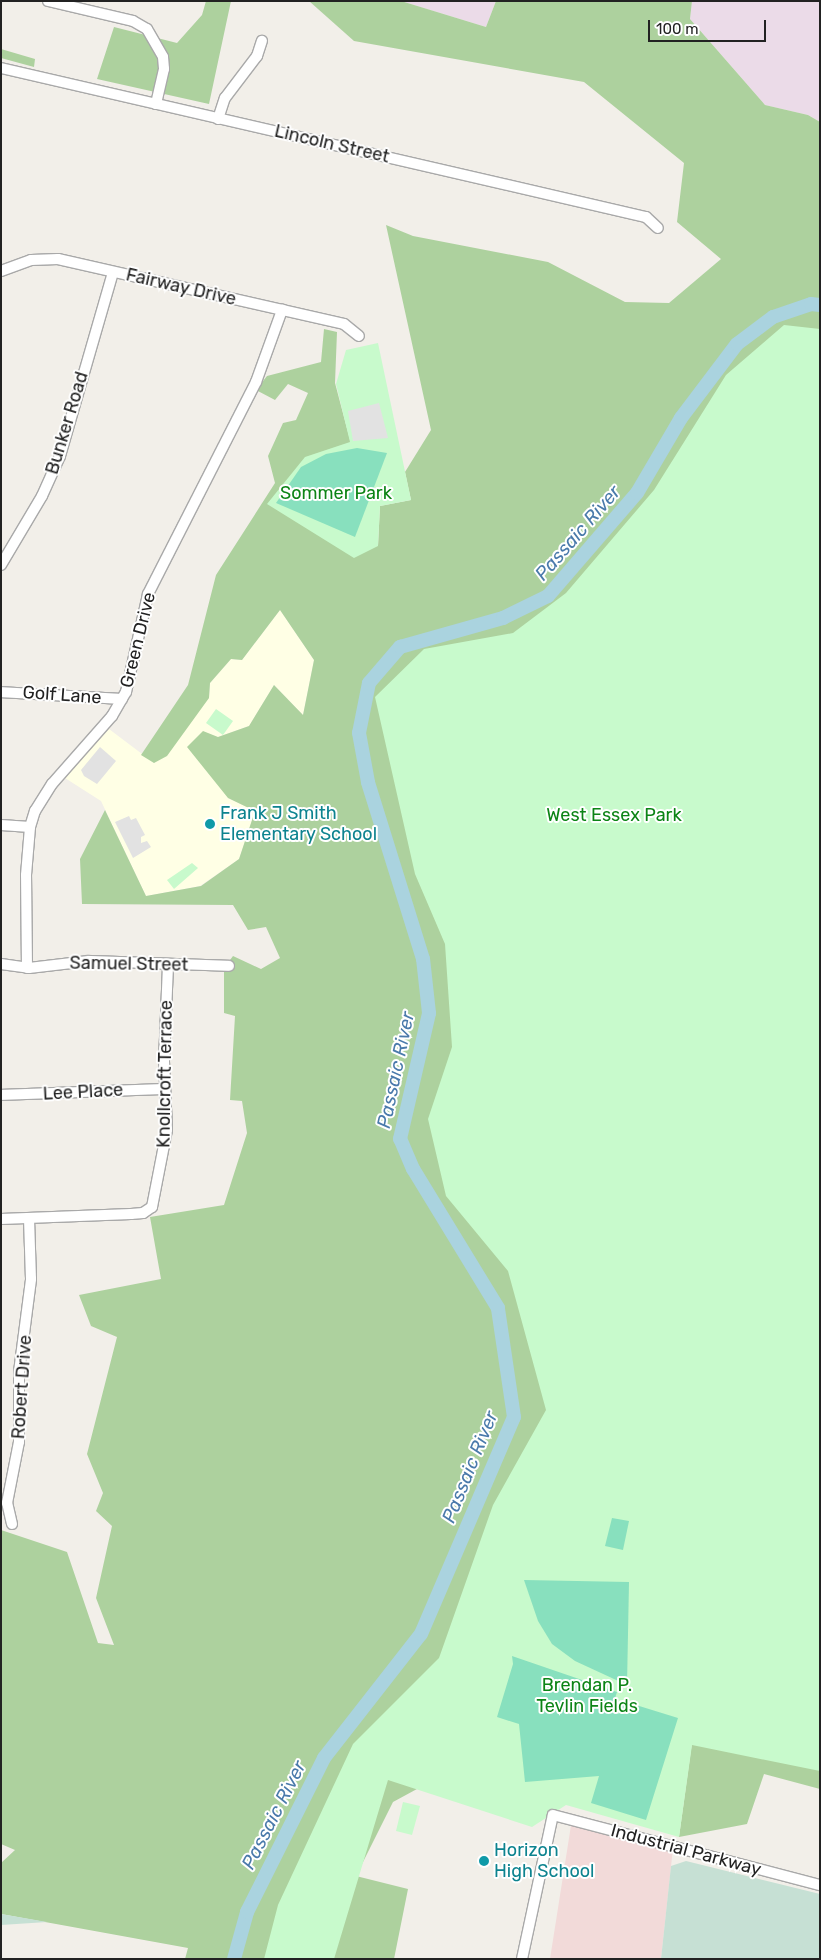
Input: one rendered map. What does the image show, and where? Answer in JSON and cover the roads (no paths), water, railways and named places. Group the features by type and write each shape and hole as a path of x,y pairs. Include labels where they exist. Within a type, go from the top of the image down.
{"street":[{"path":"48,1 133,21 147,29 163,57 164,69 156,104"},
{"path":"218,119 225,98 258,56 262,41"},
{"name":"Lincoln Street","path":"1,68 646,217 658,228"},
{"name":"Fairway Drive","path":"1,271 19,263 47,258 344,324 359,336"},
{"name":"Bunker Road","path":"1,565 42,496 60,456 113,272"},
{"name":"Green Drive","path":"27,968 30,827 47,790 95,738 122,699 132,671 148,594 252,390 282,310"},
{"name":"Golf Lane","path":"1,692 122,699"},
{"path":"1,825 30,827"},
{"name":"Samuel Street","path":"1,964 27,968 80,961 228,966"},
{"name":"Knollcroft Terrace","path":"29,1219 131,1214 149,1210 165,1151 164,1034 168,964"},
{"name":"Lee Place","path":"1,1095 165,1089"},
{"path":"1,1220 29,1219"},
{"name":"Robert Drive","path":"12,1524 7,1503 19,1442 20,1372 31,1279 29,1219"},
{"name":"Industrial Parkway","path":"522,1959 553,1815 820,1885"}],"waterway":[{"name":"Passaic River","path":"234,1959 247,1912 324,1758 421,1634 514,1417 498,1308 413,1169 400,1139 429,1013 423,959 368,782 359,733 369,683 400,647 503,618 548,596 637,493 681,418 737,344 773,317 811,304 820,305"}],"place":[{"name":"Frank J Smith Elementary School","path":"210,824"},
{"name":"Horizon High School","path":"484,1861"}],"park label":[{"name":"Sommer Park","path":"336,493"},
{"name":"West Essex Park","path":"614,815"},
{"name":"Brendan P. Tevlin Fields","path":"587,1696"}]}
